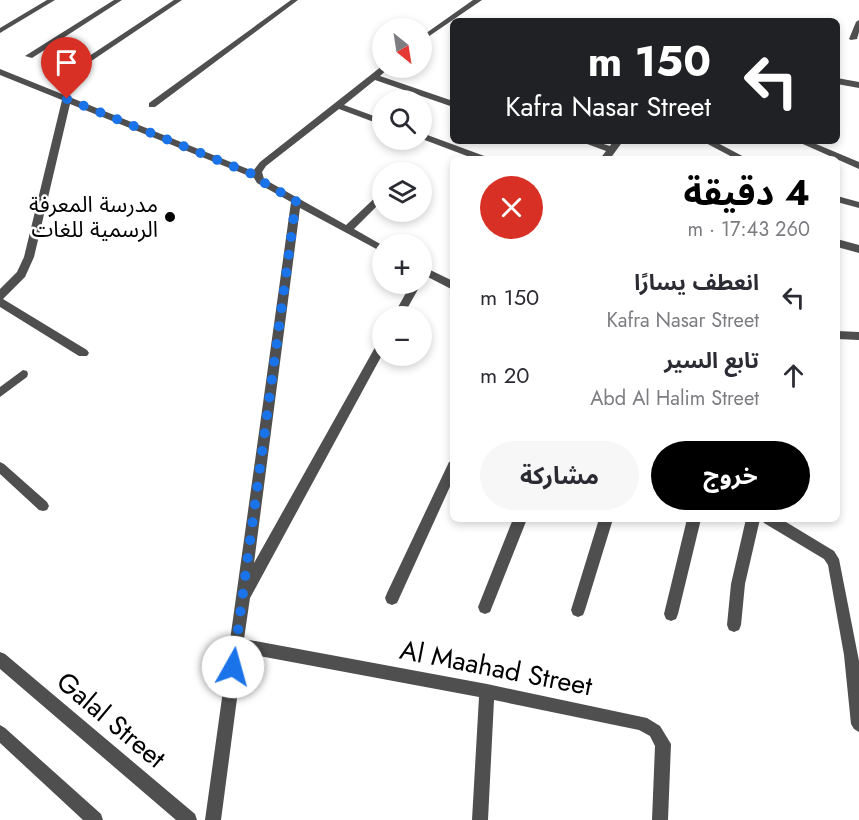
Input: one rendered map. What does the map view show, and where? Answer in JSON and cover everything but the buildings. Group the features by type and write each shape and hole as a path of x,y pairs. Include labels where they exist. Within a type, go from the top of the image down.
{"street":[{"path":"456,18 478,0"},
{"path":"432,33 449,24"},
{"path":"0,72 257,176 261,181 372,243"},
{"path":"257,176 262,164 339,106 372,78"},
{"path":"376,78 450,103"},
{"path":"840,82 859,86"},
{"path":"0,296 21,274 29,257 67,99"},
{"path":"339,106 372,118"},
{"path":"432,140 476,156"},
{"path":"593,144 612,150"},
{"path":"607,156 616,144"},
{"path":"713,144 737,156"},
{"path":"808,144 837,156"},
{"path":"840,157 859,165"},
{"path":"840,200 859,205"},
{"path":"213,820 296,201"},
{"path":"348,229 372,206"},
{"path":"840,244 859,249"},
{"path":"432,277 450,285"},
{"path":"0,303 83,353"},
{"path":"840,335 859,336"},
{"path":"242,599 372,363"},
{"path":"392,598 450,472"},
{"path":"485,607 519,522"},
{"path":"578,610 605,522"},
{"path":"671,614 692,522"},
{"path":"734,625 738,584 752,522"},
{"path":"774,522 829,555 834,563 855,655 859,724"},
{"name":"Al Maahad Street","path":"236,645 487,691 642,723 655,731 663,744 660,820"},
{"name":"Galal Street","path":"0,659 189,820"},
{"path":"480,820 487,691"},
{"path":"0,733 95,820"}],"lane":[{"path":"1,29 52,0"},
{"path":"29,56 119,0"},
{"path":"69,72 179,0"},
{"path":"152,105 295,0"},
{"path":"853,39 859,22"},
{"path":"0,393 23,374"},
{"path":"0,467 43,506"}],"place":[{"name":"مدرسة المعرفة الرسمية للغات","path":"170,217"}],"route":[{"path":"67,99 257,176 261,181 296,201 233,667"}]}
